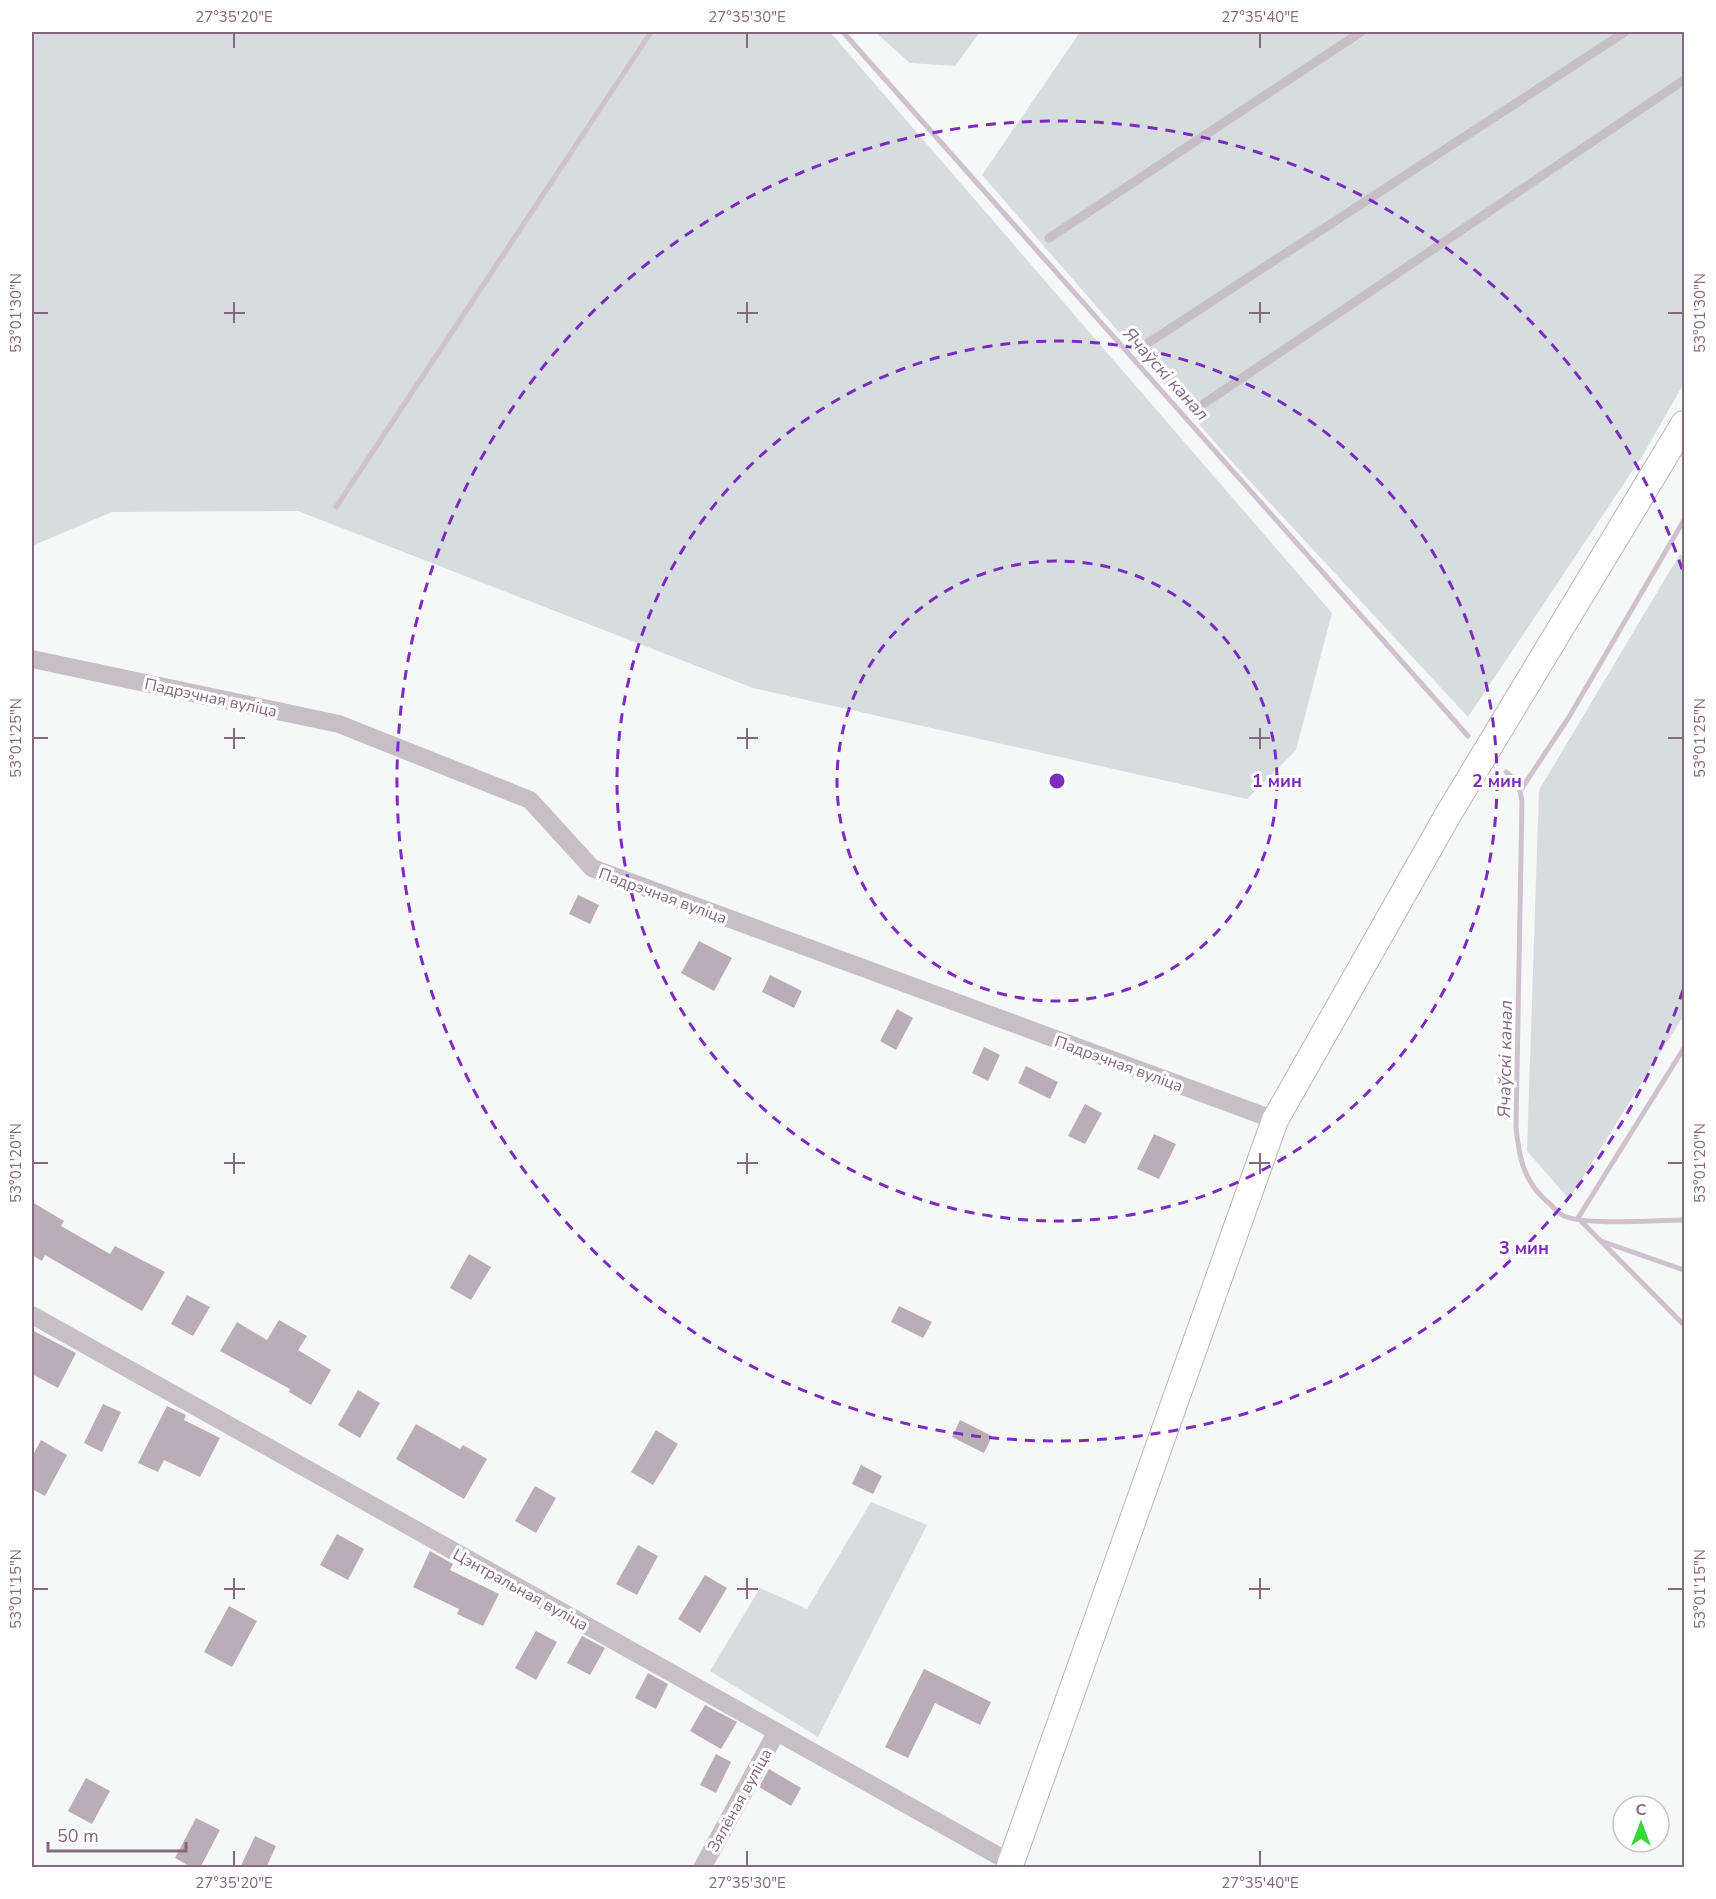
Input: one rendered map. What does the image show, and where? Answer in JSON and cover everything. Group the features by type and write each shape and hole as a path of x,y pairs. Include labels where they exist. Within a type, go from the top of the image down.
{"main road":[{"path":"1010,1865 1275,1120 1455,803 1684,424"}],"street":[{"name":"Падрэчная вуліца","path":"32,660 339,724 530,800 592,868 1275,1120"},
{"name":"Цэнтральная вуліца","path":"32,1315 1010,1865"},
{"name":"Зялёная вуліца","path":"702,1868 776,1733"}],"lane":[{"path":"1049,238 1360,32"},
{"path":"1145,345 1625,32"},
{"path":"1199,407 1684,80"}],"shaded area":[{"path":"32,32 830,32 1332,613 1296,750 1247,799 753,688 298,511 112,512 32,546"},
{"path":"875,32 980,32 955,66 910,63"},
{"path":"1080,32 1684,32 1684,383 1643,455 1468,717 1232,462 982,175"},
{"path":"1680,554 1684,558 1684,1015 1569,1199 1527,1151 1539,790"},
{"path":"871,1502 927,1525 818,1737 710,1671 760,1588 807,1609"}],"building":[{"path":"578,895 599,905 590,924 569,914"},
{"path":"699,941 732,958 714,991 681,973"},
{"path":"770,975 802,991 794,1008 762,992"},
{"path":"897,1009 913,1018 896,1050 880,1041"},
{"path":"984,1047 1000,1055 988,1081 972,1073"},
{"path":"1026,1066 1058,1082 1050,1099 1018,1083"},
{"path":"1085,1104 1102,1113 1085,1144 1068,1136"},
{"path":"1154,1134 1176,1144 1159,1179 1137,1169"},
{"path":"32,1202 64,1221 61,1226 110,1254 115,1246 165,1272 142,1311 45,1255 42,1261 32,1255"},
{"path":"469,1254 491,1267 471,1300 450,1288"},
{"path":"187,1295 210,1307 193,1336 171,1324"},
{"path":"899,1306 932,1322 923,1338 891,1322"},
{"path":"279,1320 307,1336 298,1350 331,1370 311,1405 289,1392 290,1389 220,1351 237,1322 267,1340"},
{"path":"32,1330 76,1353 58,1388 32,1374"},
{"path":"358,1390 380,1403 360,1438 338,1425"},
{"path":"103,1404 121,1412 102,1452 84,1443"},
{"path":"167,1406 186,1415 184,1420 220,1438 200,1477 164,1460 158,1472 138,1463"},
{"path":"960,1420 992,1436 984,1453 952,1437"},
{"path":"416,1424 460,1449 463,1445 487,1459 464,1499 396,1459"},
{"path":"656,1430 678,1444 653,1485 631,1472"},
{"path":"41,1440 67,1455 45,1496 32,1489 32,1457"},
{"path":"861,1465 882,1476 873,1494 852,1484"},
{"path":"535,1486 556,1498 536,1533 515,1521"},
{"path":"337,1534 364,1549 348,1580 320,1565"},
{"path":"638,1545 658,1556 637,1595 616,1584"},
{"path":"430,1551 453,1564 450,1570 499,1594 483,1626 457,1614 459,1609 413,1587"},
{"path":"705,1575 727,1588 700,1633 678,1619"},
{"path":"229,1606 257,1621 232,1667 204,1652"},
{"path":"536,1631 557,1642 536,1680 515,1668"},
{"path":"582,1636 605,1648 590,1675 567,1663"},
{"path":"924,1669 991,1702 980,1725 935,1703 908,1758 885,1747"},
{"path":"648,1673 668,1684 656,1709 635,1698"},
{"path":"705,1705 737,1722 721,1749 690,1731"},
{"path":"716,1754 731,1762 716,1793 700,1785"},
{"path":"769,1769 801,1788 791,1806 759,1787"},
{"path":"86,1778 110,1791 92,1824 68,1811"},
{"path":"196,1818 220,1830 200,1868 193,1868 175,1858"},
{"path":"255,1836 276,1846 266,1868 240,1868"}],"waterway":[{"path":"336,507 651,32"},
{"name":"Ячаўскі канал","path":"843,32 1468,736"},
{"path":"1522,788 1569,717 1684,520"},
{"name":"Ячаўскі канал","path":"1506,772 1518,782 1522,801 1516,1127 1524,1170 1534,1188 1564,1216 1605,1222 1684,1220"},
{"path":"1684,1048 1578,1218 1684,1325"},
{"path":"1601,1241 1684,1270"}]}
